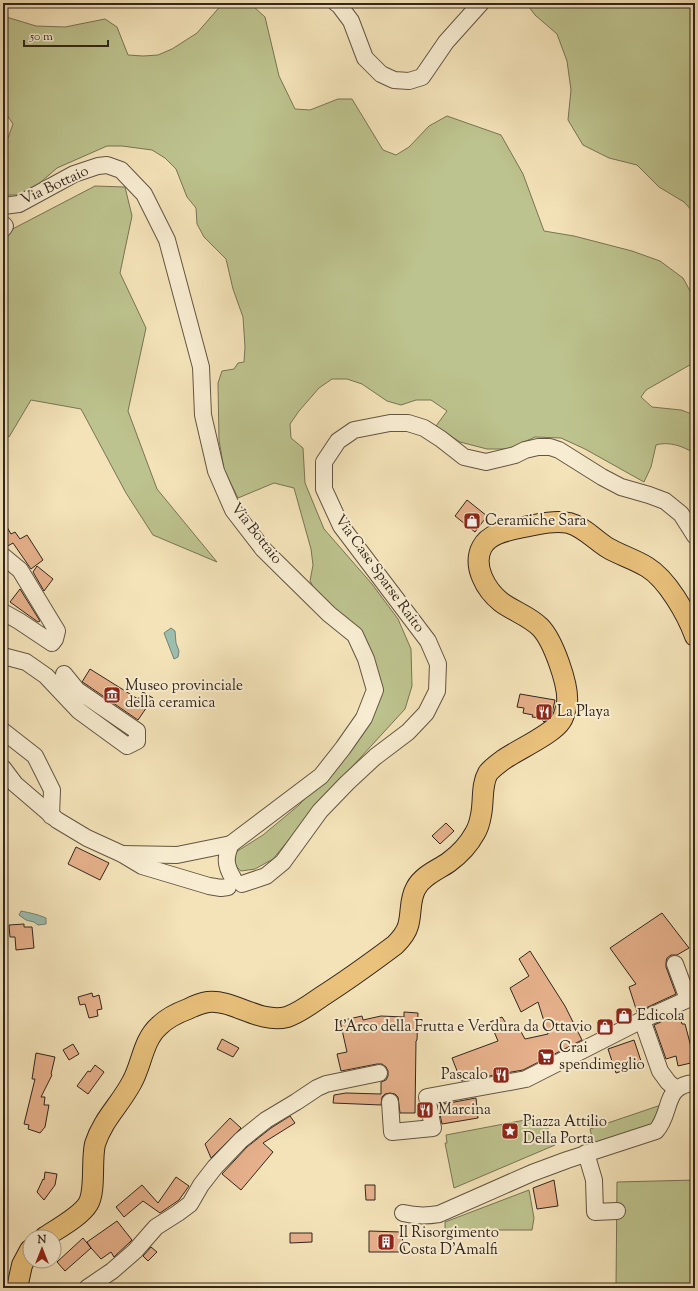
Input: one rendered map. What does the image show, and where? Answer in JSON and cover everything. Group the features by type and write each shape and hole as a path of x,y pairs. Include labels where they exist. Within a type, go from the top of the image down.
{"main road":[{"path":"58,1229 67,1223 89,1203 92,1183 93,1154 99,1132 109,1115 132,1083 147,1043 154,1031 178,1013 207,1002 216,1002 264,1017 287,1017 306,1007 395,945 402,937 409,924 410,907 415,889 426,877 450,861 464,849 475,833 481,816 483,788 488,774 496,765 545,734 560,722 567,702 564,682 556,655 546,635 533,621 501,602 481,576 479,563 480,552 482,546 489,539 496,534 506,531 549,522 562,522 575,526 607,547 648,568 656,574 674,596 695,636"},
{"path":"17,1288 22,1265"}],"street":[{"path":"336,3 351,21 364,58 381,74 394,80 409,81 422,77 446,42 481,3"},
{"name":"Via Bottaio","path":"3,206 20,204 74,174 98,166 107,165 121,170 144,194 166,240 201,367 204,415 216,471 233,510 263,549 329,614 355,635 366,659 375,690 364,718 343,748 321,776 231,844"},
{"path":"3,224 5,226 3,229"},
{"name":"Via Case Sparse Raito","path":"3,768 15,784 51,816 87,838 122,854 142,866 209,886 221,888 234,883 266,876 283,862 320,811 375,757 408,732 426,713 437,691 438,664 428,641 341,526 324,489 324,462 338,441 354,430 390,423 408,423 424,428 464,457 486,462 515,455 525,450 538,447 550,447 559,450 621,487 665,501 681,514 695,536"},
{"path":"3,556 20,570 31,586 57,631 55,639 52,643 19,620 3,612"},
{"path":"3,656 26,662 41,672 79,710 127,746 137,741 137,731 77,690 64,674"},
{"path":"3,730 35,756 52,790 51,816"},
{"path":"122,854 177,855 231,844"},
{"path":"231,844 226,854 228,868 234,883"},
{"path":"390,1102 392,1132 433,1128 427,1097 526,1079 642,1020 691,998 675,964"},
{"path":"642,1020 660,1071 668,1082 676,1089"},
{"path":"87,1288 112,1271 135,1251 156,1227 190,1204 201,1185 215,1167 241,1140 266,1120 317,1088 326,1084 379,1073"},
{"path":"403,1213 414,1216 439,1214 532,1173 586,1153 639,1138 656,1131 661,1126 673,1092 681,1086 695,1084"},
{"path":"586,1153 594,1180 595,1214 617,1214"}],"green space":[{"path":"223,3 247,3 265,17 279,76 295,109 310,110 338,99 352,99 383,150 396,155 409,147 429,126 447,116 501,135 523,174 544,231 574,236 632,251 660,261 683,278 695,300 695,362 646,390 641,397 652,407 681,410 695,415 695,454 676,445 656,445 651,467 644,482 585,449 561,438 535,437 508,449 487,449 460,442 436,426 447,411 431,400 416,400 401,405 387,401 362,384 347,379 332,379 319,388 299,411 290,424 291,438 303,448 305,483 324,529 372,584 398,619 411,649 412,686 405,709 317,805 273,859 255,869 241,871 235,863 236,852 263,835 299,805 328,772 378,680 374,658 347,622 317,594 310,581 313,565 311,549 294,488 274,483 238,498 224,469 219,440 218,383 222,371 234,369 238,363 244,362 245,347 243,317 233,289 226,259 204,237 197,224 196,208 187,197 176,169 165,158 152,150 122,146 107,146 57,168 34,188 21,195 3,195 3,143 8,138 13,124 3,109 3,16 36,26 65,27 105,19 117,27 128,55 143,56 158,55 172,49 197,33"},
{"path":"526,3 695,3 695,214 684,202 659,187 637,165 609,158 583,145 568,120 571,90 567,61 557,34 535,15"},
{"path":"95,186 125,187 132,216 120,273 146,328 128,411 157,489 217,562 153,535 126,493 81,409 31,400 9,437 3,432 3,234"},
{"path":"661,1105 651,1125 594,1145 590,1129"},
{"path":"525,1120 526,1122 534,1121 535,1126 546,1124 555,1145 454,1188 445,1143 447,1143 446,1135"},
{"path":"695,1180 695,1288 616,1288 617,1182"},
{"path":"529,1190 534,1218 532,1230 445,1230 445,1222"}],"shaded area":[{"path":"171,628 175,631 176,643 179,651 178,657 174,659 164,633"},
{"path":"21,911 46,918 46,924 38,925 34,922 26,920 19,915"}],"building":[{"path":"467,500 487,516 475,532 455,516"},
{"path":"3,520 11,534 15,532 20,539 27,535 43,560 31,569 13,543 3,547"},
{"path":"37,566 53,579 44,591 33,572"},
{"path":"20,589 40,621 38,622 10,602"},
{"name":"Museo provinciale della ceramica","path":"90,669 138,699 143,692 153,698 138,720 82,682"},
{"path":"520,694 555,700 552,714 544,722 540,718 532,717 533,715 523,713 524,708 517,707"},
{"path":"446,823 454,831 440,844 432,836"},
{"path":"76,847 109,863 100,880 68,864"},
{"path":"662,913 689,948 677,955 671,955 667,958 666,967 676,994 637,1012 629,987 636,984 610,948"},
{"path":"24,924 24,927 32,927 34,948 16,950 15,937 10,937 9,925"},
{"path":"530,951 565,1006 582,1040 523,1070 461,1081 452,1058 498,1041 490,1022 502,1017 509,1028 516,1023 525,1039 548,1034 538,1002 521,1012 510,988 529,976 519,959"},
{"path":"92,993 93,997 99,995 102,1009 97,1010 98,1016 89,1018 85,1004 80,1005 78,997"},
{"path":"404,1012 418,1013 415,1113 400,1113 398,1097 395,1094 390,1093 385,1094 382,1097 381,1105 333,1103 334,1095 346,1093 381,1094 381,1082 386,1080 388,1076 386,1067 382,1064 341,1071 337,1054 347,1052 340,1021 362,1016 363,1020 381,1016 404,1017"},
{"path":"679,1014 682,1024 685,1024 695,1062 678,1066 676,1056 666,1059 654,1025"},
{"path":"222,1039 239,1048 233,1057 217,1049"},
{"path":"634,1040 642,1064 616,1073 608,1049"},
{"path":"73,1044 79,1054 69,1060 63,1050"},
{"path":"36,1053 55,1057 52,1075 41,1097 45,1097 44,1105 49,1105 45,1127 40,1133 28,1129 29,1125 24,1124 35,1079 32,1079"},
{"path":"95,1065 104,1072 88,1094 77,1086 88,1071 90,1072"},
{"path":"476,1098 478,1118 442,1124 438,1105"},
{"path":"290,1116 295,1123 263,1143 273,1152 241,1190 222,1174 247,1147 271,1128"},
{"path":"230,1118 241,1128 211,1158 205,1144"},
{"path":"45,1172 57,1174 55,1185 44,1200 37,1192 43,1179 44,1180"},
{"path":"176,1177 189,1186 179,1200 160,1213 143,1201 124,1217 116,1207 142,1185 158,1203"},
{"path":"554,1180 558,1206 537,1209 533,1188"},
{"path":"365,1185 375,1185 375,1200 366,1200"},
{"path":"117,1221 132,1240 114,1257 111,1252 101,1259 87,1242"},
{"name":"Il Risorgimento Costa D'Amalfi","path":"369,1231 401,1232 405,1252 369,1252"},
{"path":"290,1233 312,1233 312,1242 290,1243"},
{"path":"83,1238 91,1248 65,1271 62,1268 62,1257"},
{"path":"151,1247 157,1252 148,1261 143,1256"}],"place":[{"name":"Ceramiche Sara","path":"472,521"},
{"name":"Museo provinciale della ceramica","path":"112,695"},
{"name":"La Playa","path":"544,712"},
{"name":"Edicola","path":"624,1016"},
{"name":"L'Arco della Frutta e Verdura da Ottavio","path":"605,1027"},
{"name":"Crai spendimeglio","path":"546,1057"},
{"name":"Pascalo","path":"501,1075"},
{"name":"Marcina","path":"425,1110"},
{"name":"Piazza Attilio Della Porta","path":"510,1131"},
{"name":"Il Risorgimento Costa D'Amalfi","path":"386,1242"}]}
